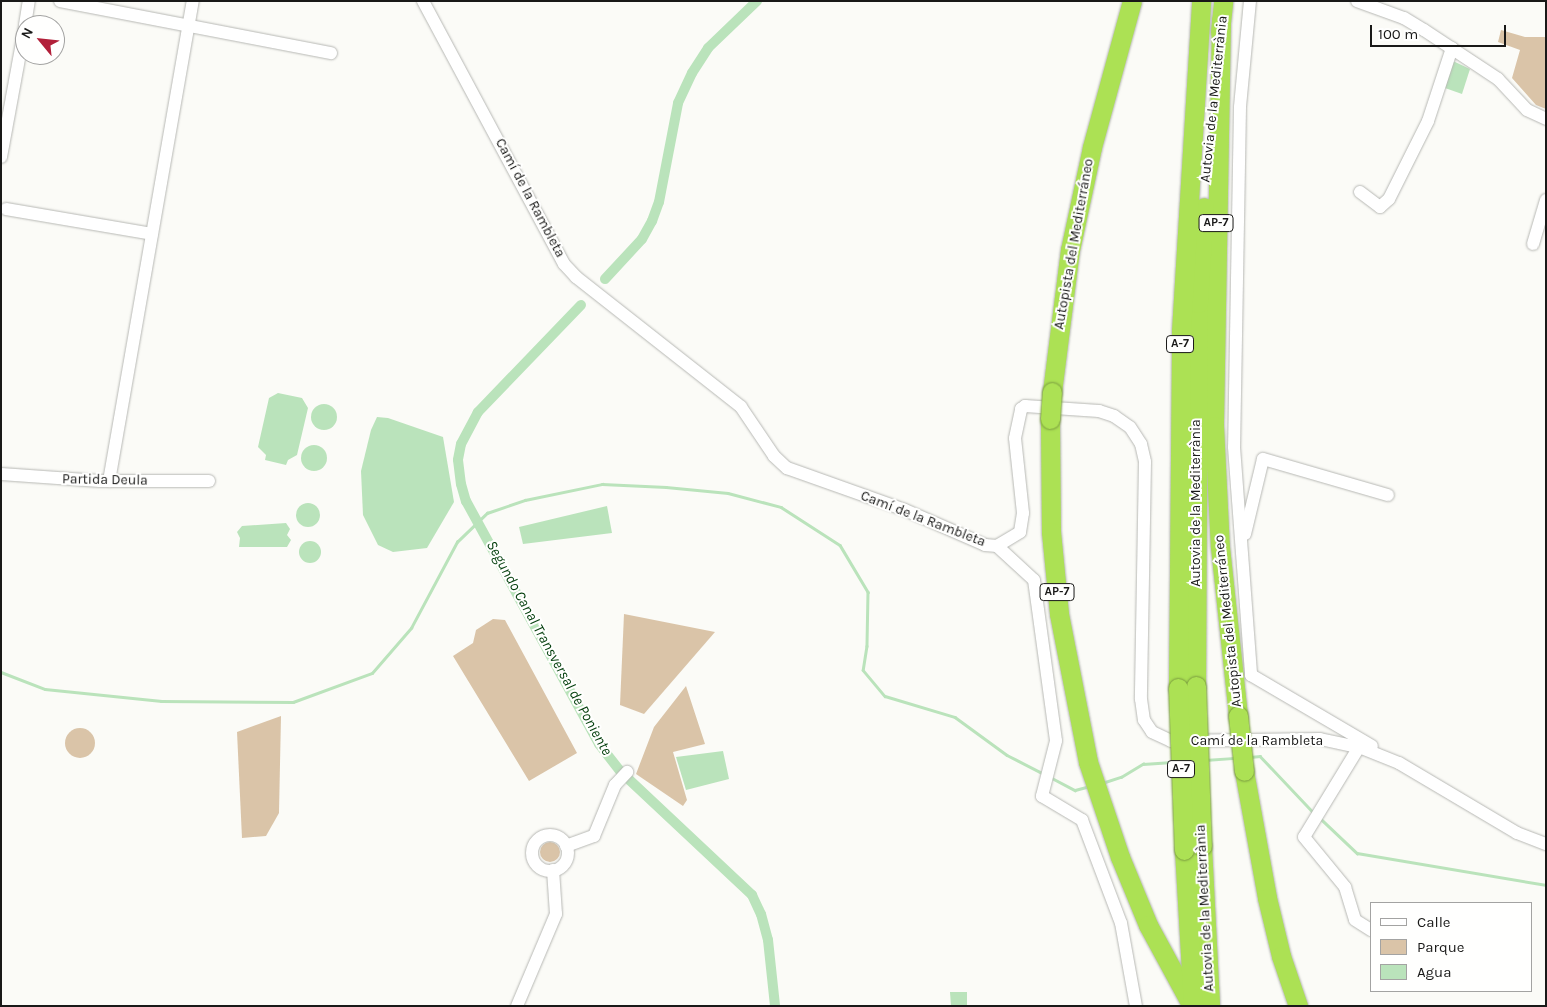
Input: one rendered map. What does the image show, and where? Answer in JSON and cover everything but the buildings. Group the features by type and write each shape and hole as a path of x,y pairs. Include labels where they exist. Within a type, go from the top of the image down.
{"highway":[{"name":"Autopista del Mediterráneo","path":"1132,1 1092,147 1072,241 1059,319 1050,419 1051,532 1059,614 1088,762 1100,800 1148,925 1192,1006"},
{"name":"Autovia de la Mediterrània","path":"1201,1 1181,331 1187,687 1193,848 1210,1006"},
{"name":"Autovia de la Mediterrània","path":"1187,687 1198,302 1209,122 1223,1"},
{"name":"Autopista del Mediterráneo","path":"1221,20 1214,426 1220,548 1244,771 1267,898 1280,956 1298,1006"},
{"name":"Autovia de la Mediterrània","path":"1192,1006 1188,938 1193,848"}],"street":[{"path":"27,15 30,1"},
{"path":"60,1 188,28 330,53"},
{"path":"109,481 193,1"},
{"name":"Camí de la Rambleta","path":"423,1 490,122 551,243 576,277 741,407 774,456 787,468 904,510 984,544 996,546 1020,532 1022,513 1014,438 1021,408 1025,406 1100,411 1114,416 1130,427 1141,444 1145,462 1141,699 1144,720 1152,732 1171,741 1320,739 1358,747 1399,763 1517,833 1546,844"},
{"path":"1250,1 1240,107 1234,427 1251,675 1399,763"},
{"path":"1357,1 1404,18 1498,79 1527,110 1546,119"},
{"path":"1360,192 1380,207 1389,199 1428,121 1452,48"},
{"path":"1,157 18,65"},
{"path":"1533,244 1546,200"},
{"path":"6,208 152,234"},
{"path":"1242,547 1263,459 1388,495"},
{"name":"Partida Deula","path":"1,474 109,481 209,481"},
{"path":"996,546 1034,580 1056,741 1042,796 1082,820 1121,923 1136,1006"},
{"path":"1358,747 1304,837 1345,887 1355,920 1370,929"},
{"path":"566,846 594,836 615,785 624,775"},
{"path":"553,870 535,863 534,844 548,835 559,838 566,846"},
{"path":"553,870 563,864 566,846"},
{"path":"517,1006 556,914 553,870"}],"green space":[{"path":"1501,30 1525,37 1546,37 1546,109 1536,105 1512,78 1520,50 1498,42"},
{"path":"624,614 715,632 644,714 620,705"},
{"path":"493,619 505,620 577,753 529,781 453,656 473,643 476,630"},
{"path":"686,686 705,744 673,752 687,800 683,806 636,774 654,727"},
{"path":"281,716 279,813 266,836 242,838 237,732"},
{"path":"80,728 91,732 95,743 91,754 80,758 69,754 65,743 69,732"},
{"path":"550,842 557,845 560,852 557,859 550,862 543,859 540,852 543,845"}],"water":[{"path":"1453,61 1470,69 1462,94 1445,88"},
{"path":"278,393 302,398 308,408 297,455 288,460 286,465 265,460 266,455 258,447 269,398"},
{"path":"324,404 333,408 337,417 333,426 324,430 315,426 311,417 315,408"},
{"path":"377,417 388,418 443,437 454,502 427,548 393,552 378,545 363,515 361,471 371,430"},
{"path":"314,445 323,449 327,458 323,467 314,471 305,467 301,458 305,449"},
{"path":"308,503 313,504 319,510 319,520 313,526 308,527 303,526 297,520 296,515 297,510 303,504"},
{"path":"607,506 612,533 523,544 519,527"},
{"path":"286,523 290,529 287,535 291,540 287,547 239,547 240,538 237,532 242,526"},
{"path":"310,541 318,544 321,552 318,560 310,563 302,560 299,552 302,544"},
{"path":"723,751 729,779 686,790 676,757"},
{"path":"950,992 967,992 967,1006 951,1006"}],"waterway":[{"path":"605,279 642,239 652,221 659,202 678,103 692,73 708,48 757,1"},
{"name":"Segundo Canal Transversal de Poniente","path":"581,305 478,412 461,444 458,460 461,484 466,501 599,744 621,772 752,895 761,914 768,940 775,1006"},
{"path":"1,672 45,689 161,701 293,702 372,673 411,628 457,542 487,513 525,500 602,484 666,487 728,493 781,507 840,545 868,592 867,646 863,670 885,696 955,717 1007,755 1044,774"},
{"path":"1250,757 1260,756 1313,812"},
{"path":"1205,760 1235,758"},
{"path":"1102,783 1121,777 1143,764 1172,762"},
{"path":"1052,778 1075,790 1090,786"},
{"path":"1321,819 1357,853 1546,885"}]}
